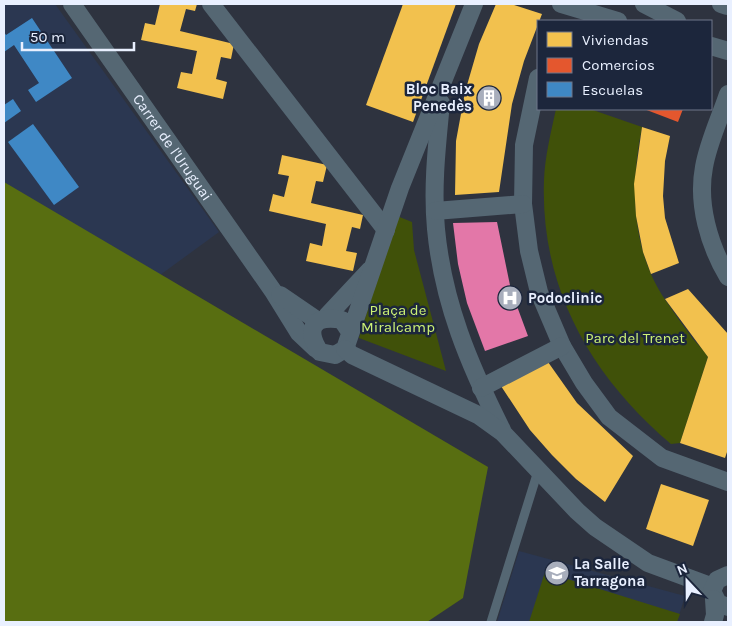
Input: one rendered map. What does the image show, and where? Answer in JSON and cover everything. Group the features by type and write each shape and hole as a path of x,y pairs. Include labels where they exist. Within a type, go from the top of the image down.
{"street":[{"name":"Carrer de l'Uruguai","path":"72,4 273,291"},
{"path":"211,4 386,230"},
{"path":"273,291 299,333 320,352 335,355 348,340 400,188 474,4"},
{"path":"644,4 675,20"},
{"path":"721,4 727,6 728,4"},
{"path":"564,11 613,20"},
{"path":"712,38 728,42"},
{"path":"712,46 728,51"},
{"path":"537,83 524,145 524,204 529,251 539,292 562,346 584,383 609,417 662,458 728,482"},
{"path":"442,86 435,168 435,210 436,229 448,303 460,339 503,433"},
{"path":"728,94 704,166 702,190 708,233 728,277"},
{"path":"435,210 524,204"},
{"path":"320,352 311,340 312,329 373,266"},
{"path":"273,291 322,319 342,320 352,355 478,415 503,433 589,522 640,558 648,563 722,585 713,622"},
{"path":"481,388 562,346"}],"lane":[{"path":"491,622 538,471"}],"shaded area":[{"path":"4,4 55,4 219,232 145,286 4,189"},
{"name":"La Salle Tarragona","path":"519,551 685,596 677,622 497,622"}],"green space":[{"name":"Parc del Trenet","path":"556,110 593,110 642,127 638,149 635,195 636,217 646,261 654,281 666,301 708,357 680,443 671,444 642,418 617,389 595,359 576,327 561,293 551,257 545,220 544,180"},
{"path":"4,182 488,467 463,598 427,622 4,622"},
{"name":"Plaça de Miralcamp","path":"397,216 412,222 414,250 446,371 359,338"},
{"path":"545,572 680,614 677,622 529,622"}],"building: Viviendas":[{"path":"160,4 197,4 195,11 186,9 180,31 234,44 231,59 221,57 216,79 227,82 223,99 177,88 181,72 192,74 197,51 141,40 145,23 155,25"},
{"path":"403,4 456,4 413,122 366,105"},
{"name":"Bloc Baix Penedès","path":"496,4 511,4 542,14 540,20 537,20 537,27 524,61 512,104 499,192 455,195 456,141 465,92 479,44"},
{"path":"642,127 670,136 665,161 663,196 665,218 679,263 651,274 643,252 636,216 634,184"},
{"path":"282,155 327,165 323,182 316,181 311,203 363,215 360,229 352,227 346,251 357,253 353,271 306,261 310,243 322,246 326,224 269,211 273,194 284,197 289,176 278,174"},
{"path":"688,289 728,334 728,449 725,458 680,443 708,357 665,299"},
{"path":"548,362 577,403 633,456 605,502 576,479 552,455 530,430 501,386"},
{"path":"661,484 709,500 693,546 646,529"}],"building: Comercios":[{"path":"647,110 683,110 678,122"}],"building: Escuelas":[{"path":"32,18 72,78 36,102 28,90 39,83 14,45 4,52 4,32 6,35"},
{"path":"13,99 21,111 4,123 4,105"},
{"path":"33,124 79,187 54,205 8,142"}],"building: Salud":[{"path":"497,222 511,290 528,336 485,351 467,303 458,264 453,223"}],"place":[{"name":"Bloc Baix Penedès","path":"489,98"},
{"name":"Podoclinic","path":"510,298"},
{"name":"La Salle Tarragona","path":"557,573"}]}
